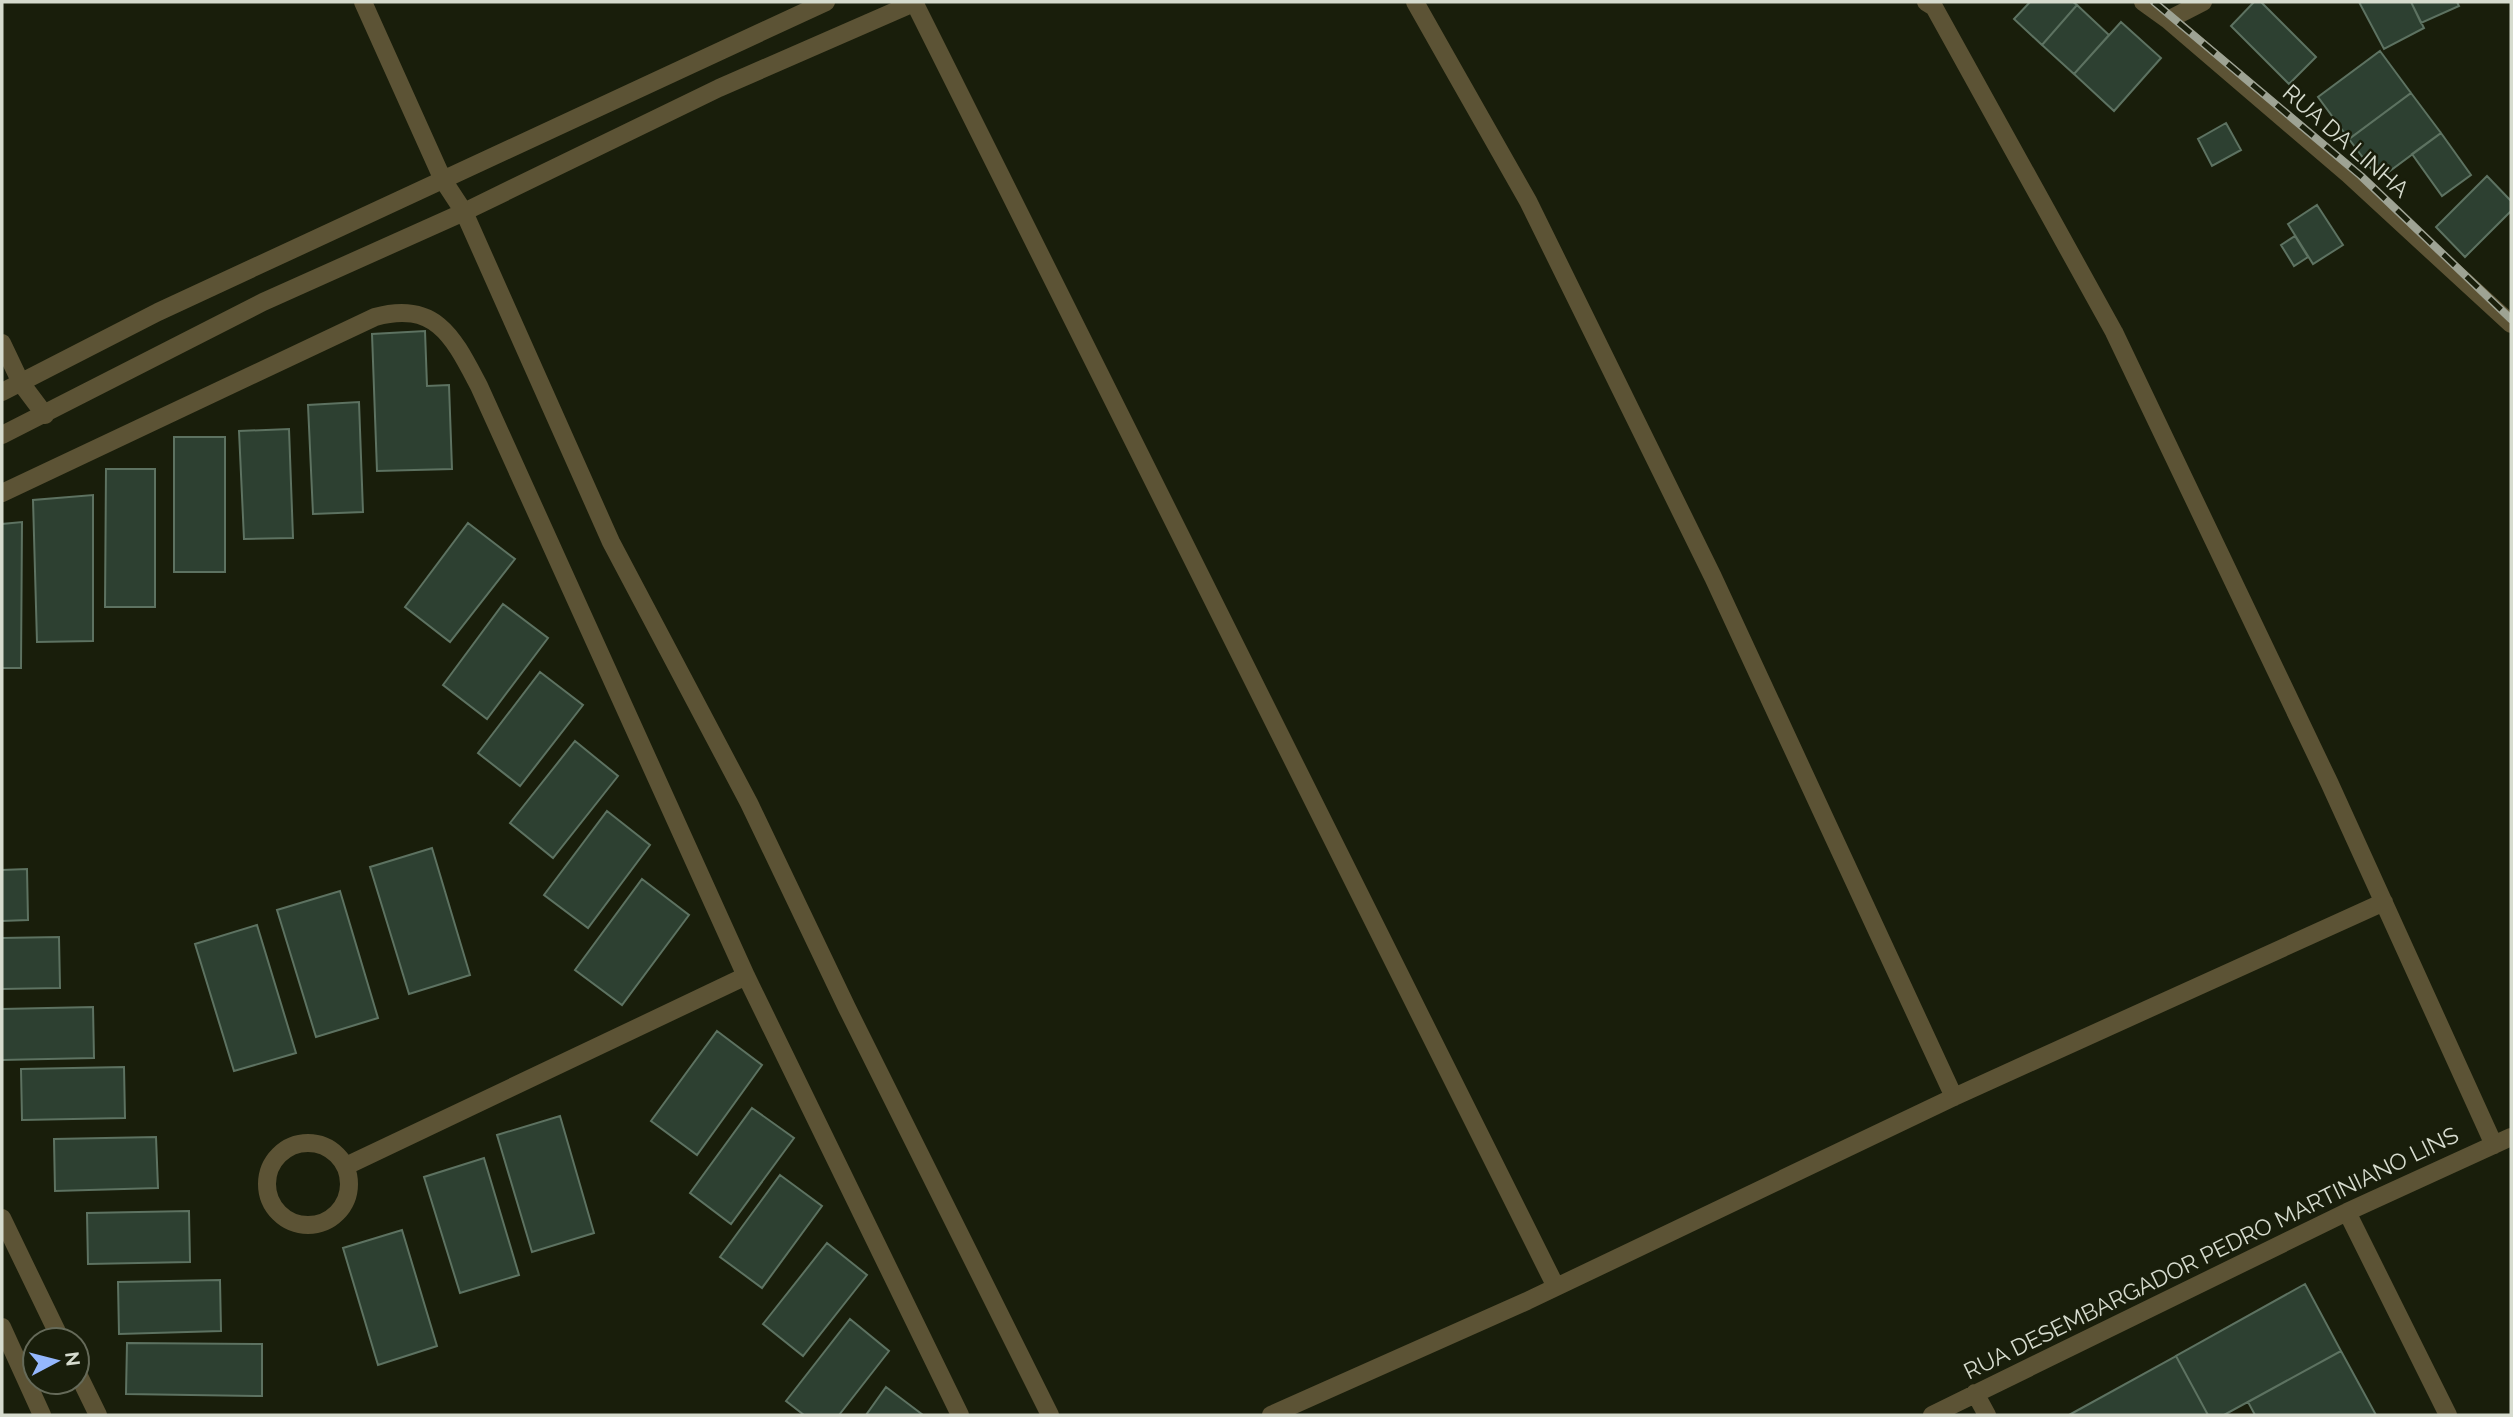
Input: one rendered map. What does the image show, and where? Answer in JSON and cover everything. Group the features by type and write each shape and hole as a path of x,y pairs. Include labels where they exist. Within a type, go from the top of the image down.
{"street":[{"path":"363,2 443,180 464,212 611,542 750,803 847,1008 1050,1415"},
{"path":"2,392 158,312 827,2"},
{"path":"2,435 263,302 464,212 719,89 915,2 1556,1287"},
{"path":"1415,2 1528,201 1701,552 1954,1097"},
{"path":"1926,2 1934,7 2113,332 2323,769 2494,1145"},
{"name":"RUA DA LINHA","path":"2143,2 2168,20 2348,174 2511,324"},
{"path":"2168,20 2203,2"},
{"path":"2,493 375,317 404,312 436,322 446,330 479,386 747,976 960,1415"},
{"path":"2,343 20,383 45,415"},
{"path":"1271,1415 1556,1287 1954,1097 2384,902"},
{"path":"346,1166 747,976"},
{"name":"RUA DESEMBARGADOR PEDRO MARTINIANO LINS","path":"1932,1415 2347,1212 2511,1137"},
{"path":"315,1143 327,1147 338,1155 346,1166 348,1193 333,1217 307,1225 293,1222 281,1215 273,1204 267,1178 278,1155 289,1147 315,1143"},
{"path":"2347,1212 2448,1415"},
{"path":"2,1218 54,1326"},
{"path":"2,1327 42,1415"},
{"path":"1975,1393 1987,1415"},
{"path":"89,1396 98,1415"}],"building":[{"path":"2030,2 2073,2 2077,5 2042,45 2014,19"},
{"path":"2254,2 2261,2 2316,57 2289,84 2231,26"},
{"path":"2359,2 2411,2 2424,28 2384,49"},
{"path":"2411,2 2457,2 2459,6 2421,23"},
{"path":"2077,5 2109,35 2074,74 2042,45"},
{"path":"2121,22 2161,58 2114,111 2074,74"},
{"path":"2380,51 2411,93 2349,139 2318,97"},
{"path":"2411,93 2441,133 2379,179 2349,139"},
{"path":"2226,123 2241,150 2212,166 2198,139"},
{"path":"2441,133 2471,175 2442,196 2412,154"},
{"path":"2487,176 2511,201 2511,211 2465,257 2436,227"},
{"path":"2317,205 2343,245 2313,264 2288,224"},
{"path":"2295,236 2308,257 2294,266 2281,245"},
{"path":"425,331 427,386 449,385 452,469 377,471 372,334"},
{"path":"359,402 363,512 313,514 308,405"},
{"path":"289,429 293,538 244,539 239,431"},
{"path":"174,437 225,437 225,572 174,572"},
{"path":"106,469 155,469 155,607 105,607"},
{"path":"93,495 93,641 37,642 33,500"},
{"path":"22,522 21,668 2,668 2,524"},
{"path":"468,523 515,559 450,642 405,607"},
{"path":"503,604 548,638 487,719 443,685"},
{"path":"540,672 583,705 520,786 478,753"},
{"path":"575,741 618,776 553,858 510,823"},
{"path":"607,811 650,845 588,928 544,895"},
{"path":"432,848 470,975 409,994 370,867"},
{"path":"27,869 28,920 2,921 2,870"},
{"path":"642,879 689,915 622,1005 575,970"},
{"path":"340,891 378,1018 316,1037 277,910"},
{"path":"257,925 296,1053 234,1071 195,944"},
{"path":"59,937 60,988 2,989 2,938"},
{"path":"93,1007 94,1058 2,1060 2,1009"},
{"path":"717,1031 762,1065 697,1155 651,1121"},
{"path":"124,1067 125,1118 22,1120 21,1069"},
{"path":"752,1108 794,1138 731,1224 690,1193"},
{"path":"560,1116 594,1233 532,1252 497,1135"},
{"path":"156,1137 158,1188 55,1191 54,1139"},
{"path":"484,1158 519,1275 460,1293 424,1177"},
{"path":"780,1175 822,1206 762,1288 720,1257"},
{"path":"189,1211 190,1262 88,1264 87,1213"},
{"path":"402,1230 437,1346 378,1365 343,1248"},
{"path":"827,1243 867,1275 803,1356 763,1324"},
{"path":"220,1280 221,1331 119,1334 118,1282"},
{"path":"2305,1284 2341,1351 2224,1415 2208,1415 2176,1356"},
{"path":"850,1319 889,1351 839,1415 804,1415 786,1401"},
{"path":"127,1343 262,1344 262,1396 126,1394"},
{"path":"2341,1351 2376,1415 2255,1415 2248,1402"},
{"path":"2176,1356 2208,1415 2069,1415"},
{"path":"886,1387 923,1415 866,1415"}],"railway":[{"path":"2154,2 2361,176 2511,319"}]}
